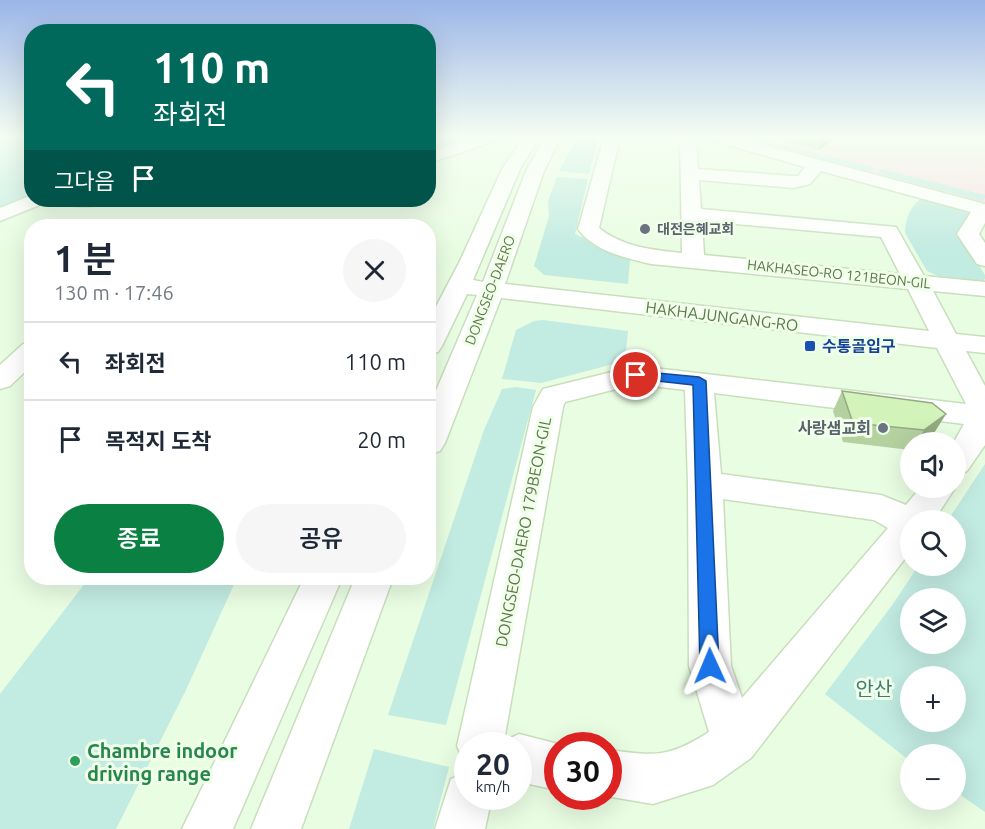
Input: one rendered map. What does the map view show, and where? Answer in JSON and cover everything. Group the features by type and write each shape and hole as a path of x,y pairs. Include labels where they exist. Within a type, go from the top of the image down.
{"street":[{"name":"DONGSEO-DAERO","path":"436,332 508,176"},
{"name":"DONGSEO-DAERO","path":"436,426 533,176"},
{"name":"HAKHASEO-RO 121BEON-GIL","path":"602,176 588,229 594,235 635,253 651,257 985,289"},
{"path":"691,176 693,260"},
{"path":"713,176 793,182 804,180 808,176"},
{"path":"838,176 899,210 915,281 981,405 982,416 977,433 966,449"},
{"path":"0,215 24,204"},
{"path":"692,214 984,210"},
{"path":"984,210 968,234 985,259"},
{"name":"HAKHAJUNGANG-RO","path":"459,286 985,345"},
{"path":"0,380 24,358"},
{"name":"DONGSEO-DAERO 179BEON-GIL","path":"483,732 548,407 553,396 636,375 982,416"},
{"path":"699,381 705,484 710,666 735,742"},
{"path":"705,484 881,507 900,519"},
{"path":"622,776 653,780 696,768 735,742 900,537"},
{"path":"207,829 320,585"},
{"path":"276,829 371,585"},
{"path":"460,829 465,810"}],"shaded area":[{"path":"880,176 985,176 985,204"}],"green space":[{"path":"0,176 24,176 24,206 0,213"},
{"path":"887,176 908,176 985,195 982,201"},
{"path":"557,177 588,179 575,234 630,259 628,284 544,275 534,266 549,216 548,201"},
{"path":"921,199 965,210 969,214 958,232 985,275 985,279 982,281 938,276 927,271 905,233 909,214"},
{"path":"543,320 628,331 625,361 541,383 502,379 516,330 534,321"},
{"path":"516,387 536,390 446,725 388,715 432,585 436,585 436,572 484,430 502,389"},
{"name":"안산","path":"985,464 985,812 966,799 966,744 900,744 900,753 825,694 900,593 900,654 966,654 966,588 904,588 911,576 966,576 966,510 955,510 963,498 966,498 966,493"},
{"name":"Chambre indoor driving range","path":"84,585 234,585 185,692 116,829 0,829 0,694"},
{"path":"374,749 449,767 433,829 349,829"}],"building":[{"path":"842,391 932,403 946,414 924,430 853,423"}],"place":[{"name":"대전은혜교회","path":"645,229"},
{"name":"수통골입구","path":"810,346"},
{"name":"사랑샘교회","path":"883,428"},
{"name":"Chambre indoor driving range","path":"75,761"}],"route":[{"path":"636,375 699,381 705,484 710,666"}]}
